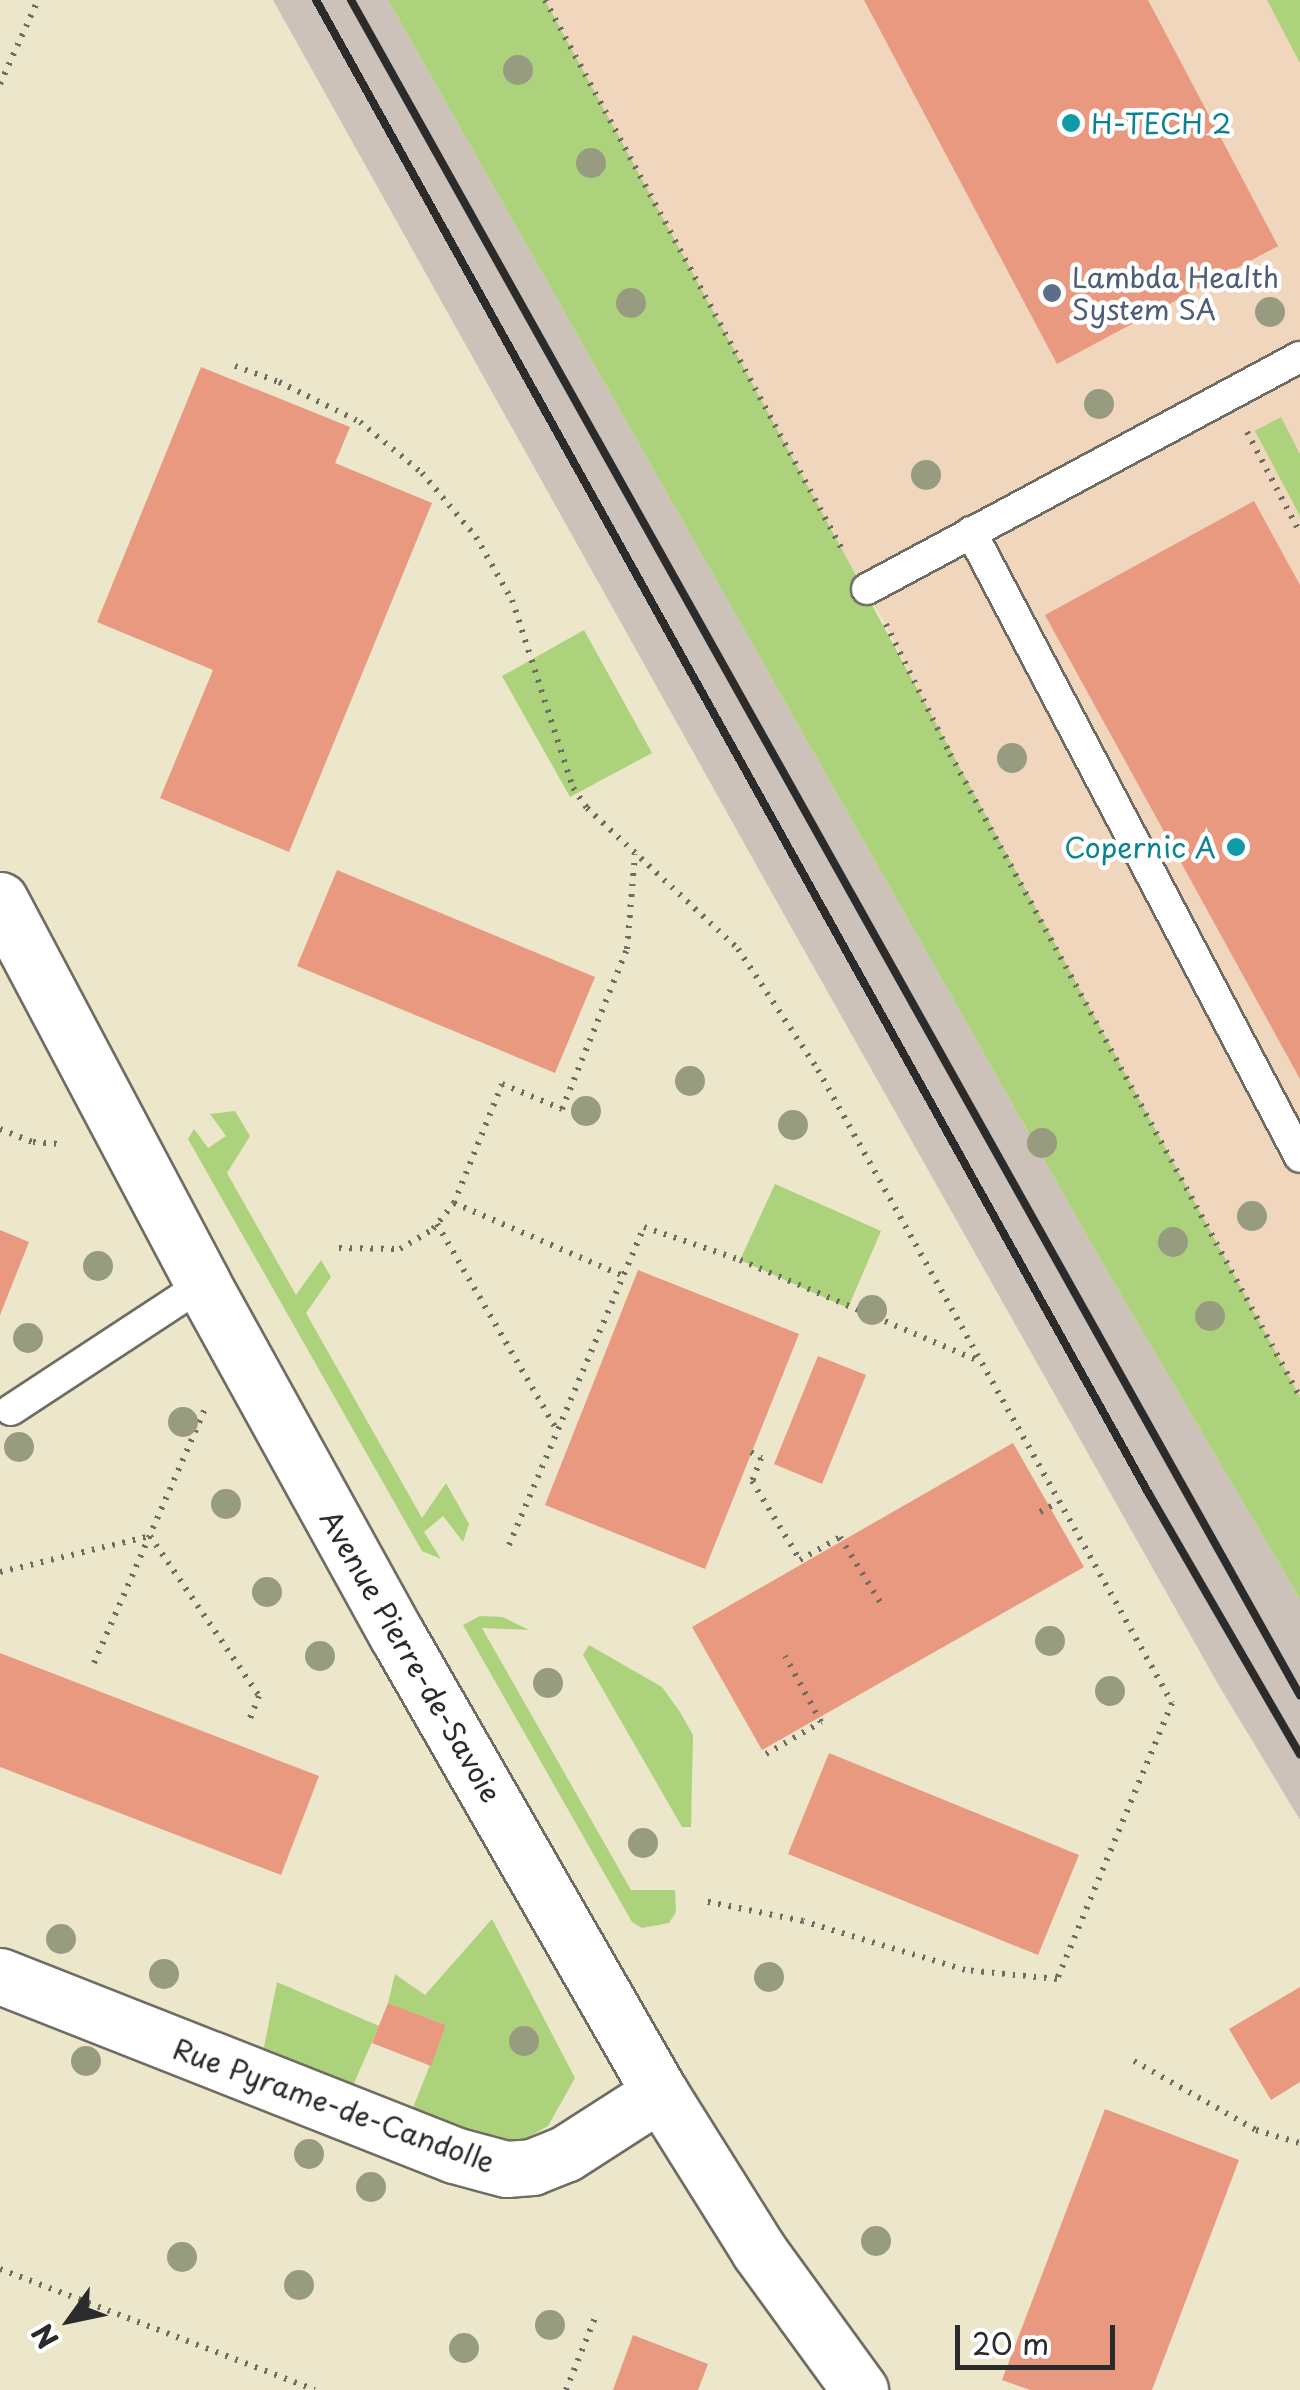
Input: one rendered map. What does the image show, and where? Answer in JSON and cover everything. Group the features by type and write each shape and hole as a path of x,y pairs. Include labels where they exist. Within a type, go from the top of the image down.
{"street":[{"name":"Avenue Pierre-de-Savoie","path":"0,900 204,1284 660,2093 759,2251 860,2390"},
{"name":"Rue Pyrame-de-Candolle","path":"0,1976 454,2155 506,2169 532,2167 565,2154 660,2093"}],"lane":[{"path":"867,589 1300,357"},
{"path":"972,532 1300,1157"},
{"path":"11,1410 204,1284"}],"path":[{"path":"0,84 38,0"},
{"path":"545,0 827,527 867,589 950,754 1300,1398"},
{"path":"235,366 279,382 360,422 422,473 486,551 512,600 573,788 587,808 738,949 818,1070 1172,1703 1057,1978 965,1970 803,1920 704,1901"},
{"path":"1228,395 1300,533"},
{"path":"339,1248 400,1249 436,1224 454,1203 502,1084 562,1109 627,948 635,852"},
{"path":"0,1129 33,1142 60,1144"},
{"path":"454,1203 621,1275"},
{"path":"436,1224 557,1430"},
{"path":"509,1545 644,1228 740,1260 982,1362"},
{"path":"94,1664 206,1409"},
{"path":"752,1452 761,1458 752,1482 800,1560 840,1537 880,1602"},
{"path":"1040,1512 1060,1502"},
{"path":"0,1572 150,1536"},
{"path":"150,1536 259,1696 249,1721"},
{"path":"766,1754 822,1722 785,1656"},
{"path":"1134,2061 1256,2130 1300,2143"},
{"path":"0,2269 315,2390"},
{"path":"566,2390 597,2312"}],"shaded area":[{"path":"273,0 388,0 1107,1271 1300,1599 1300,1820 1218,1684"},
{"path":"545,0 1300,0 1300,1397 950,754 883,619 827,527"}],"green space":[{"path":"388,0 545,0 1300,1397 1300,1599 1107,1271"},
{"path":"1267,0 1300,0 1300,63"},
{"path":"1281,417 1300,454 1300,516 1255,431"},
{"path":"584,630 652,753 570,797 502,676"},
{"path":"235,1111 250,1136 227,1173 296,1295 321,1260 331,1277 306,1313 422,1518 446,1483 469,1524 463,1542 443,1516 424,1532 441,1559 422,1551 188,1139 194,1129 208,1148 226,1136 210,1114"},
{"path":"775,1184 881,1231 848,1308 740,1260"},
{"path":"480,1616 503,1617 529,1630 482,1628 631,1890 675,1890 676,1912 669,1923 642,1928 632,1922 463,1625"},
{"path":"589,1645 662,1687 693,1735 691,1827 682,1827 583,1655"},
{"path":"492,1919 575,2078 548,2126 525,2139 501,2141 412,2110 446,2025 388,2003 395,1974 425,1995"},
{"path":"277,1982 379,2026 348,2097 261,2062"}],"building":[{"name":"H-TECH 2","path":"864,0 1148,0 1278,246 1057,364"},
{"path":"201,367 350,427 335,463 432,503 289,852 160,798 213,670 97,622"},
{"name":"Copernic A","path":"1254,501 1300,585 1300,1079 1045,615"},
{"path":"337,870 595,977 555,1073 297,966"},
{"path":"0,1230 29,1242 0,1315"},
{"path":"638,1270 799,1334 705,1569 545,1505"},
{"path":"818,1356 866,1375 822,1484 774,1464"},
{"path":"1013,1443 1084,1567 762,1750 692,1627"},
{"path":"0,1653 319,1776 281,1875 0,1767"},
{"path":"829,1753 1079,1855 1038,1955 788,1854"},
{"path":"1300,1987 1300,2082 1271,2100 1229,2029"},
{"path":"388,2003 446,2025 431,2066 372,2043"},
{"path":"1105,2109 1239,2160 1152,2390 1030,2390 1002,2380"},
{"path":"633,2335 708,2364 698,2390 613,2390"}],"railway":[{"path":"316,0 1149,1494 1300,1754"},
{"path":"351,0 1300,1695"}],"place":[{"name":"H-TECH 2","path":"1071,123"},
{"name":"Lambda Health System SA","path":"1052,293"},
{"name":"Copernic A","path":"1236,847"}]}
